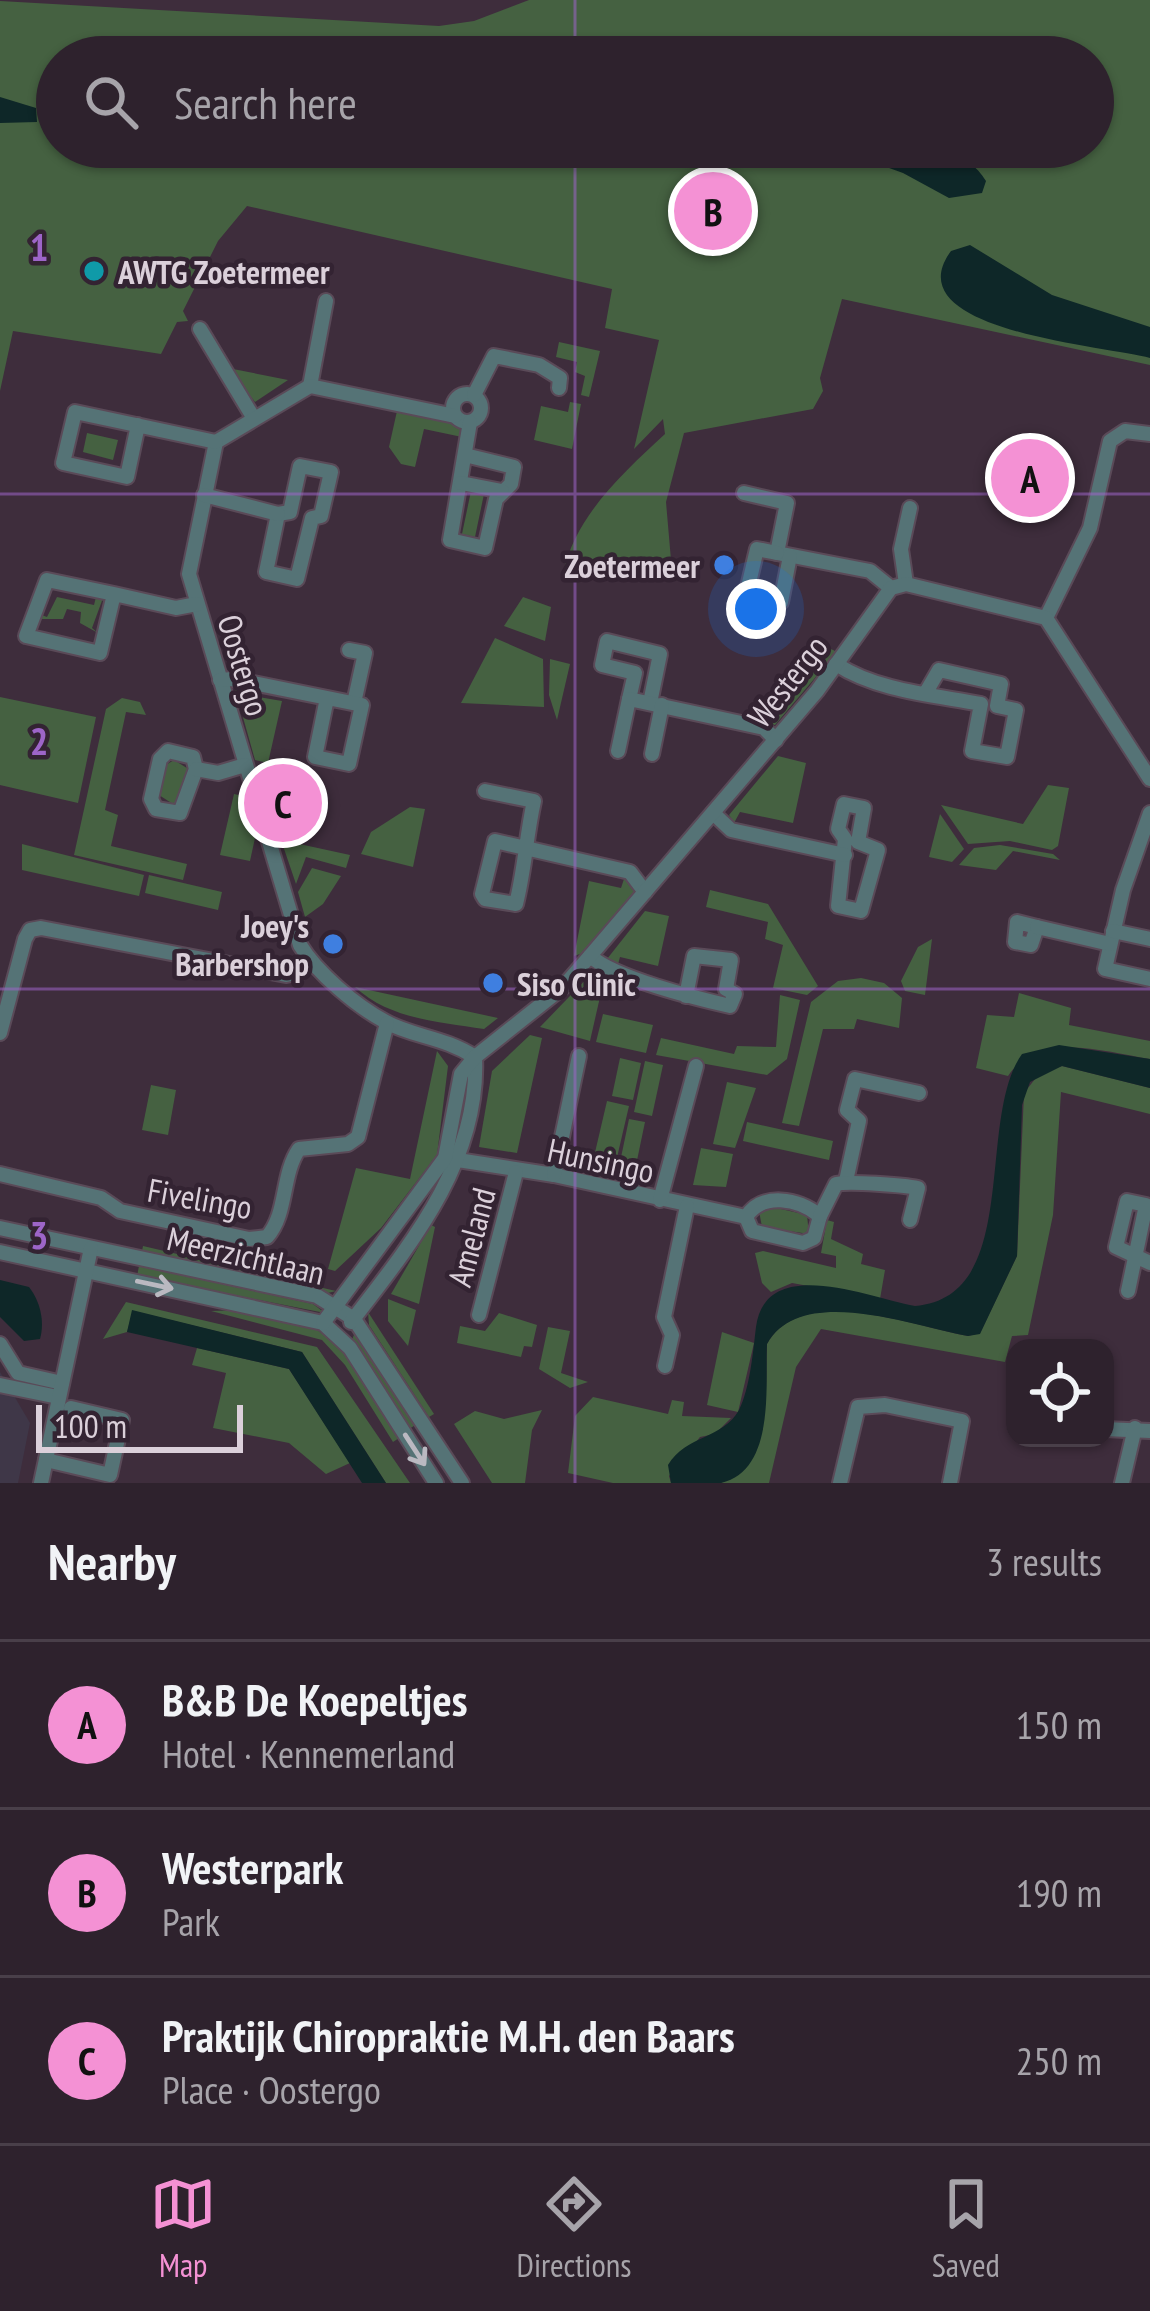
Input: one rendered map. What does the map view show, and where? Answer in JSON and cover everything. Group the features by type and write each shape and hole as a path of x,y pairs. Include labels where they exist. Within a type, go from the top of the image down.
{"street":[{"path":"310,386 326,301"},
{"path":"200,328 253,417"},
{"path":"474,395 494,356 539,365 560,378 559,388"},
{"path":"138,425 127,478 63,463 74,412 138,425 216,442 310,386 462,419 481,410 474,395"},
{"path":"465,454 514,466 485,548 450,540 465,454 457,398 474,395"},
{"path":"1046,618 1090,528 1110,441 1125,431 1150,434"},
{"name":"Oostergo","path":"216,442 189,574 296,938 310,961 387,1023 437,1036 475,1057"},
{"path":"204,495 284,513 312,518 321,516 331,472 300,466 284,513 266,572 298,579 312,518"},
{"path":"461,483 502,491"},
{"path":"744,493 787,503 781,602"},
{"path":"898,586 910,508"},
{"path":"748,587 757,549 871,571 898,586 1046,618 1150,779"},
{"path":"114,594 100,653 26,636 47,580 114,594 176,608 197,604"},
{"name":"Westergo","path":"475,1057 562,988 776,740 898,586"},
{"path":"618,752 635,673 602,665 607,641 660,654 652,754"},
{"path":"349,650 365,653 354,703"},
{"path":"836,664 856,677 925,694 989,705 1001,684 939,670 925,694"},
{"path":"220,680 328,698 362,705 349,764 316,757 328,698"},
{"path":"629,699 764,728 776,740"},
{"path":"168,751 194,757 196,770 186,808 180,813 156,808 152,799 160,758 168,751"},
{"path":"196,770 218,773 245,765"},
{"path":"485,791 534,801 524,847 527,860 516,904 485,899 482,894 495,841 524,847 631,872 645,892"},
{"path":"712,813 731,830 849,845"},
{"path":"1150,813 1105,969 1150,979"},
{"path":"1036,927 1150,939"},
{"path":"0,1033 30,930 170,949 286,975 301,972 310,961"},
{"path":"590,956 609,972 666,985 686,996 730,1006 734,994 726,989 731,960 694,956 686,996"},
{"name":"Fivelingo","path":"0,1174 101,1198 120,1211 249,1238 267,1237 276,1226 291,1162 299,1149 348,1144 364,1127 387,1023"},
{"path":"554,1175 580,1056"},
{"path":"340,1336 453,1160 461,1074 475,1057"},
{"path":"660,1200 696,1066"},
{"path":"846,1181 859,1121 847,1110 855,1079 919,1094"},
{"path":"323,1323 453,1160"},
{"name":"Hunsingo","path":"453,1160 554,1175 746,1217"},
{"name":"Ameland","path":"479,1316 516,1172"},
{"path":"820,1216 836,1184 846,1181 876,1188 890,1182 918,1188 910,1220"},
{"name":"Hunsingo","path":"768,1199 810,1208 820,1216 814,1238 802,1243 752,1231 746,1217 754,1204 768,1199"},
{"path":"665,1366 672,1335 664,1317 686,1206"},
{"name":"Meerzichtlaan","path":"0,1228 316,1296 337,1305 354,1319 462,1483"},
{"path":"40,1483 91,1248"},
{"name":"Meerzichtlaan","path":"0,1252 323,1323 340,1336 436,1483"},
{"path":"1128,1291 1143,1261"},
{"path":"0,1345 18,1373 60,1390"},
{"path":"0,1385 60,1390"},
{"path":"840,1483 858,1407 885,1405 962,1421 950,1483"},
{"path":"46,1460 113,1479 122,1420 71,1408"},
{"path":"1122,1483 1143,1429"}],"shaded area":[{"path":"0,97 36,108 36,122 0,123"},
{"path":"889,168 975,168 986,181 982,193 949,198"},
{"path":"970,245 1052,295 1150,327 1150,358 1053,340 977,317 951,300 941,278 951,251"},
{"path":"1059,1045 1150,1059 1150,1088 1062,1066 1030,1082 1022,1105 1017,1256 980,1334 968,1336 859,1313 805,1316 783,1326 767,1344 764,1424 751,1462 739,1475 721,1483 671,1483 668,1465 676,1455 724,1427 739,1410 756,1327 764,1305 778,1292 821,1286 915,1306 949,1295 971,1272 984,1240 1008,1083 1022,1054"},
{"path":"0,1280 29,1287 42,1318 40,1339 24,1341 0,1317"},
{"path":"132,1310 302,1352 386,1483 362,1483 289,1369 127,1332"},
{"path":"0,1372 30,1423 18,1483 0,1483"}],"green space":[{"path":"529,0 1150,0 1150,365 842,299 820,378 823,391 813,409 684,433 666,502 671,560 611,557 595,569 563,573 590,514 665,434 663,419 634,449 659,340 605,328 612,289 247,206 218,241 183,311 188,321 177,322 161,354 13,331 0,391 0,1 439,26 474,21"},
{"path":"559,342 600,351 589,397 581,395 585,376 575,372 577,362 556,357"},
{"path":"228,368 288,380 255,402"},
{"path":"570,402 581,404 572,449 534,440 541,406 568,412"},
{"path":"397,411 460,425 462,437 424,429 415,467 401,464 389,447"},
{"path":"87,433 118,440 113,460 83,452"},
{"path":"471,491 484,494 475,537 462,534"},
{"path":"57,597 94,605 96,597 103,598 92,628 98,633 80,623 81,612 67,609 63,619 38,619 39,614 47,617"},
{"path":"523,597 551,607 545,641 504,626"},
{"path":"495,638 543,659 544,707 461,703"},
{"path":"831,649 837,652 775,725 768,724 780,683 801,688"},
{"path":"550,659 570,664 557,720 549,695"},
{"path":"242,685 241,694 282,701 268,763 255,760 235,689"},
{"path":"0,697 96,717 78,803 0,785"},
{"path":"122,698 140,702 146,715 126,712 105,810 118,815 111,846 187,864 183,880 74,855 106,709"},
{"path":"778,756 806,763 793,823 740,812 734,823 729,815"},
{"path":"174,760 190,770 176,806 159,795 166,765"},
{"path":"1048,785 1069,788 1058,846 1052,850 1010,841 968,844 941,805 1023,824"},
{"path":"234,794 243,796 255,838 250,861 220,855"},
{"path":"410,807 425,809 413,867 361,854 371,832"},
{"path":"940,814 964,849 952,862 929,857"},
{"path":"281,840 350,855 346,868 306,857 296,884"},
{"path":"22,844 144,875 139,896 22,870"},
{"path":"1000,845 1053,854 1060,860 1013,851 996,870 959,865 974,848"},
{"path":"312,868 341,876 323,904 305,917 298,892"},
{"path":"149,875 222,892 218,910 145,893"},
{"path":"624,879 636,890 583,953 574,956 589,881 621,888"},
{"path":"710,890 768,904 818,986 807,995 773,988 783,945 765,939 768,922 706,907"},
{"path":"645,911 669,916 658,966 620,957 617,968 607,959"},
{"path":"932,939 925,995 905,991 901,981 918,947"},
{"path":"596,969 605,975 590,1041 540,1027"},
{"path":"861,978 884,983 902,998 899,1028 857,1019 854,1029 823,1029 799,1126 782,1123 811,1002 838,981"},
{"path":"355,987 498,1018 484,1029 432,1021 383,1006"},
{"path":"1019,993 1071,1008 1069,1025 1150,1041 1150,1059 1073,1048 1036,1053 1008,1076 976,1068 987,1015 1014,1017"},
{"path":"780,995 800,1000 787,1059 767,1075 656,1055 661,1038 734,1054 737,1046 776,1047"},
{"path":"603,1014 653,1025 646,1053 596,1042"},
{"path":"530,1035 542,1038 517,1153 479,1147 492,1071"},
{"path":"437,1051 448,1066 437,1155 381,1228 335,1271 328,1269 356,1168 410,1179"},
{"path":"620,1058 641,1063 633,1100 612,1096"},
{"path":"645,1061 663,1065 652,1116 634,1112"},
{"path":"1062,1066 1150,1088 1150,1114 1061,1092 1053,1215 1028,1335 1006,1339 1005,1362 821,1329 796,1367 769,1483 721,1483 738,1471 758,1440 767,1344 783,1325 805,1315 859,1313 968,1336 980,1333 1017,1256 1024,1093 1039,1074"},
{"path":"727,1082 756,1088 735,1148 713,1144"},
{"path":"151,1085 176,1090 168,1135 142,1130"},
{"path":"607,1101 629,1106 615,1166 593,1161"},
{"path":"629,1119 645,1122 635,1170 619,1167"},
{"path":"747,1122 833,1141 829,1160 743,1141"},
{"path":"701,1148 733,1154 726,1187 693,1185"},
{"path":"768,1206 807,1215 809,1234 762,1227 759,1211"},
{"path":"827,1220 834,1222 831,1239 863,1254 861,1264 885,1270 880,1299 792,1283 771,1292 762,1283 755,1253 763,1251 836,1268 836,1256 821,1253"},
{"path":"431,1225 435,1227 419,1304 391,1294"},
{"path":"143,1246 336,1291 324,1294 142,1251"},
{"path":"139,1266 313,1304 325,1313 137,1276"},
{"path":"388,1299 416,1310 408,1346 388,1321"},
{"path":"126,1302 317,1347 410,1483 386,1483 302,1352 133,1311 127,1332 103,1339"},
{"path":"242,1310 317,1330 338,1344 399,1438 393,1442 345,1365 322,1340 211,1311"},
{"path":"368,1312 434,1414 429,1417 369,1325"},
{"path":"499,1313 537,1325 532,1347 524,1346 521,1357 457,1343 460,1326 485,1331"},
{"path":"548,1327 570,1331 561,1373 588,1382 570,1388 539,1369"},
{"path":"356,1330 417,1424 409,1429 351,1342"},
{"path":"722,1332 754,1343 738,1412 707,1405"},
{"path":"197,1348 289,1369 350,1463 326,1474 289,1443 213,1428 226,1373 192,1365"},
{"path":"593,1397 668,1414 672,1400 684,1402 682,1416 731,1418 715,1434 700,1437 669,1476 671,1483 613,1483 568,1473 575,1416"},
{"path":"542,1410 532,1430 525,1483 492,1483 454,1424 475,1411 504,1419"}],"place":[{"name":"Westerpark","path":"713,211"},
{"name":"AWTG Zoetermeer","path":"94,271"},
{"name":"B&B De Koepeltjes","path":"1030,478"},
{"name":"Zoetermeer","path":"724,565"},
{"name":"Praktijk Chiropraktie M.H. den Baars","path":"283,803"},
{"name":"Joey's Barbershop","path":"333,944"},
{"name":"Siso Clinic","path":"493,983"}]}
